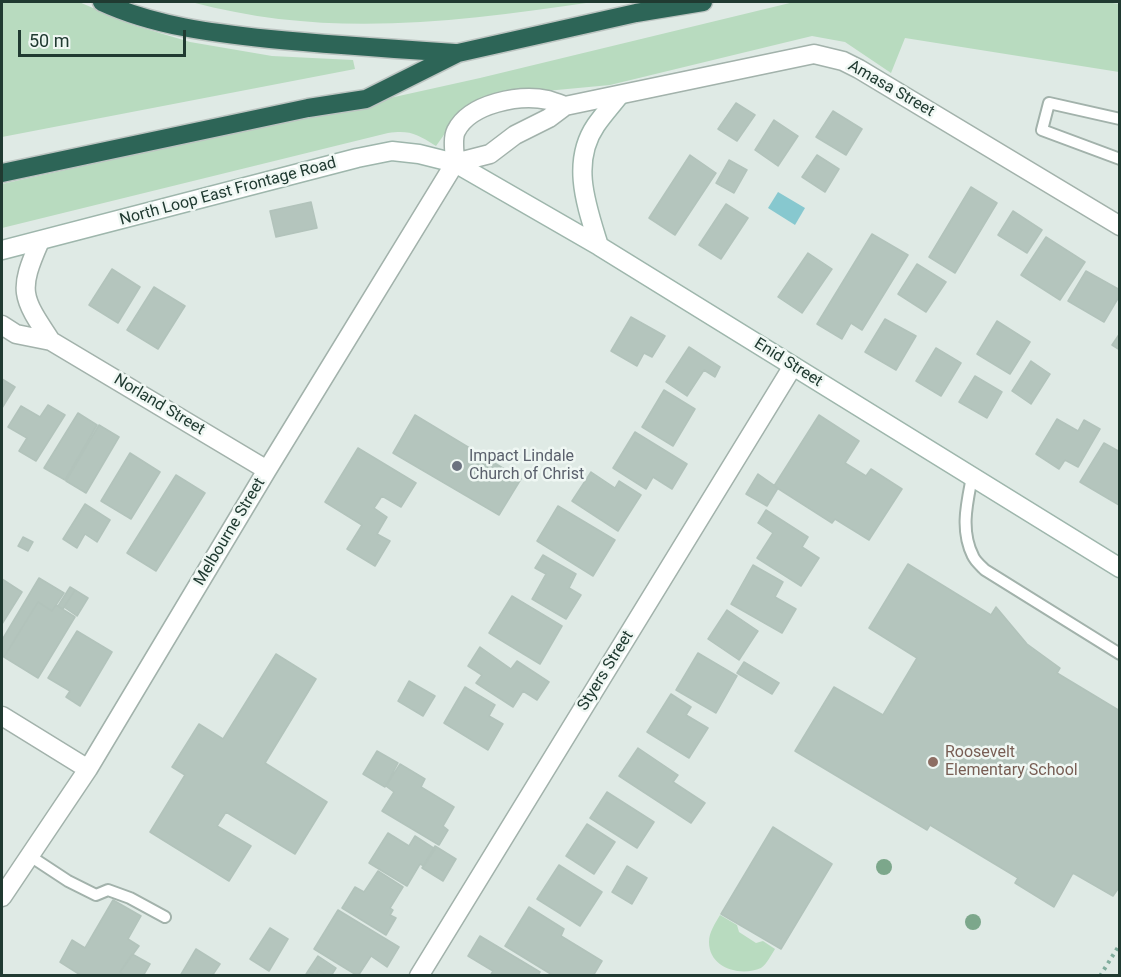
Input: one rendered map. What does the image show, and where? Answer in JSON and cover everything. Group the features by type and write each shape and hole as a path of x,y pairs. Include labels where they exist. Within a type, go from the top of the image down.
{"highway":[{"path":"102,2 128,14 212,33 458,53"},
{"path":"2,172 308,108 366,99 458,53 636,13 703,2"}],"street":[{"name":"Amasa Street","path":"565,106 547,100 520,98 495,103 471,114 455,132 454,163 490,154 515,135 549,118 565,106 814,54 843,61 869,75 1119,226"},
{"path":"599,246 585,202 582,176 585,149 595,127 619,96"},
{"name":"North Loop East Frontage Road","path":"2,250 357,158 392,151 419,154 454,163"},
{"name":"Enid Street","path":"454,163 599,246 1119,568"},
{"name":"Melbourne Street","path":"2,897 88,768 454,163"},
{"name":"Norland Street","path":"40,241 29,267 25,293 31,311 51,341"},
{"name":"Norland Street","path":"2,325 16,334 51,341 267,470"},
{"name":"Styers Street","path":"419,975 793,366"},
{"path":"2,716 88,768"}],"lane":[{"path":"1119,119 1049,103 1042,130 1119,159"},
{"path":"972,477 964,514 973,556 985,570 1119,654"},
{"path":"30,856 68,881 96,895 108,890 130,898 165,917"}],"path":[{"path":"1100,975 1119,944"}],"green space":[{"path":"2,2 79,2 133,25 190,42 272,56 353,60 355,69 2,137"},
{"path":"191,2 593,2 441,21 343,24 242,13"},
{"path":"794,2 1106,2 1119,4 1119,72 905,38 891,73 845,42 812,36 610,85 546,91 519,89 488,96 459,114 436,146 413,134 388,133 2,228 2,184 480,78"},
{"path":"720,915 737,925 739,932 756,943 763,941 775,949 761,968 753,971 735,971 720,964 714,958 710,951 709,938"}],"water":[{"path":"778,192 805,208 795,225 768,208"}],"building":[{"path":"736,103 755,115 737,141 718,129"},
{"path":"833,111 862,129 846,155 816,137"},
{"path":"774,120 798,136 778,166 755,150"},
{"path":"690,155 716,173 675,235 649,218"},
{"path":"817,155 839,169 825,192 802,177"},
{"path":"729,160 747,170 734,193 716,183"},
{"path":"971,187 997,203 955,273 929,257"},
{"path":"311,202 317,228 276,237 270,211"},
{"path":"726,204 748,218 721,259 699,245"},
{"path":"1013,211 1042,230 1027,253 998,235"},
{"path":"872,234 908,255 862,330 851,323 842,339 817,324"},
{"path":"1046,237 1085,262 1060,300 1021,275"},
{"path":"808,253 832,269 802,313 778,297"},
{"path":"917,264 946,282 926,312 898,294"},
{"path":"112,269 140,287 118,323 89,305"},
{"path":"1086,271 1120,290 1120,295 1104,322 1068,301"},
{"path":"154,287 185,306 158,349 127,330"},
{"path":"631,317 665,336 652,357 644,353 637,366 611,351"},
{"path":"885,319 916,336 896,370 865,352"},
{"path":"997,321 1030,342 1010,374 977,354"},
{"path":"1120,333 1120,350 1112,345"},
{"path":"689,347 720,367 715,377 704,370 687,396 666,382"},
{"path":"936,348 961,363 941,396 916,381"},
{"path":"1031,361 1050,374 1031,404 1012,391"},
{"path":"975,376 1002,392 987,418 959,402"},
{"path":"2,379 15,387 2,408"},
{"path":"664,390 695,409 673,446 642,427"},
{"path":"48,405 65,415 36,461 19,451 27,438 8,427 21,406 40,417"},
{"path":"78,413 97,425 65,480 44,468"},
{"name":"Impact Lindale Church of Christ","path":"415,415 521,479 499,515 393,453"},
{"path":"819,415 859,441 845,463 866,476 871,469 902,489 869,540 835,519 832,523 774,486"},
{"path":"1057,419 1078,431 1084,420 1100,429 1078,467 1065,460 1059,469 1036,454"},
{"path":"99,425 119,437 86,493 66,481"},
{"path":"635,432 687,464 672,489 653,477 646,489 613,468"},
{"path":"1104,443 1120,452 1119,505 1080,482"},
{"path":"358,448 416,483 401,507 382,496 374,508 387,517 377,534 390,541 375,566 347,549 362,525 325,502"},
{"path":"130,453 160,472 131,519 101,501"},
{"path":"591,472 615,488 619,481 641,495 618,531 572,501"},
{"path":"758,474 778,488 767,506 746,494"},
{"path":"176,475 205,493 156,571 127,553"},
{"path":"85,504 110,520 97,542 85,534 77,548 63,539"},
{"path":"558,506 615,540 593,576 537,541"},
{"path":"766,510 808,537 802,547 819,558 801,586 757,558 773,533 758,523"},
{"path":"23,537 33,542 28,551 18,546"},
{"path":"543,555 576,574 569,588 581,595 566,619 532,599 546,574 535,568"},
{"path":"908,564 991,615 996,607 1027,644 1060,668 1057,673 1120,711 1120,886 1113,896 1073,873 1054,907 1015,883 1018,878 930,825 927,830 795,751 834,687 883,715 917,658 869,628"},
{"path":"753,565 783,582 775,597 796,609 782,633 731,604"},
{"path":"39,578 64,593 52,611 38,602 4,657 2,656 2,640"},
{"path":"2,579 22,592 2,624"},
{"path":"70,587 75,590 63,609 58,606"},
{"path":"75,590 88,598 77,616 64,607"},
{"path":"512,596 562,626 540,664 489,633"},
{"path":"38,602 52,611 56,605 75,617 38,678 4,657"},
{"path":"727,610 758,631 739,660 708,639"},
{"path":"77,631 112,652 80,706 66,697 70,691 48,678"},
{"path":"480,647 511,669 517,661 549,682 537,700 523,691 513,707 476,683 482,675 468,666"},
{"path":"698,653 737,676 716,713 676,690"},
{"path":"276,654 316,679 265,763 327,802 295,854 226,812 217,826 251,846 229,881 150,832 185,775 172,767 199,724 223,739"},
{"path":"744,662 779,683 772,694 737,673"},
{"path":"409,681 435,696 423,716 398,701"},
{"path":"465,687 495,705 489,716 503,724 488,750 444,723"},
{"path":"671,694 691,707 686,715 708,728 689,758 647,732"},
{"path":"638,748 678,775 673,782 705,803 691,823 619,776"},
{"path":"377,751 398,763 385,787 363,774"},
{"path":"400,764 425,779 421,787 454,807 443,826 448,830 439,845 382,811 394,792 386,786"},
{"path":"607,792 654,822 637,848 590,818"},
{"path":"587,824 615,842 594,874 566,856"},
{"path":"773,827 832,864 781,949 721,914"},
{"path":"388,833 409,846 415,836 435,849 424,866 420,864 407,886 369,863"},
{"path":"435,846 456,859 443,881 422,868"},
{"path":"559,865 602,892 580,926 537,899"},
{"path":"627,866 647,878 632,904 612,892"},
{"path":"378,871 403,887 390,908 393,910 390,915 396,918 386,935 342,908 355,887 364,892"},
{"path":"113,900 141,916 128,939 139,946 120,972 125,976 82,976 60,962 72,940 85,948"},
{"path":"529,907 564,929 561,936 602,961 593,976 554,976 505,946"},
{"path":"338,910 399,947 387,967 371,956 358,976 314,949"},
{"path":"270,928 288,939 269,971 250,959"},
{"path":"480,936 540,972 538,976 490,976 493,971 468,956"},
{"path":"196,949 220,964 212,976 180,976"},
{"path":"132,954 150,964 143,976 125,976 120,972"},
{"path":"318,956 336,968 331,976 319,970 316,975 308,971"},
{"path":"319,970 327,976 305,976 308,971 316,975"}],"place":[{"name":"Impact Lindale Church of Christ","path":"457,466"},
{"name":"Roosevelt Elementary School","path":"933,762"}]}
